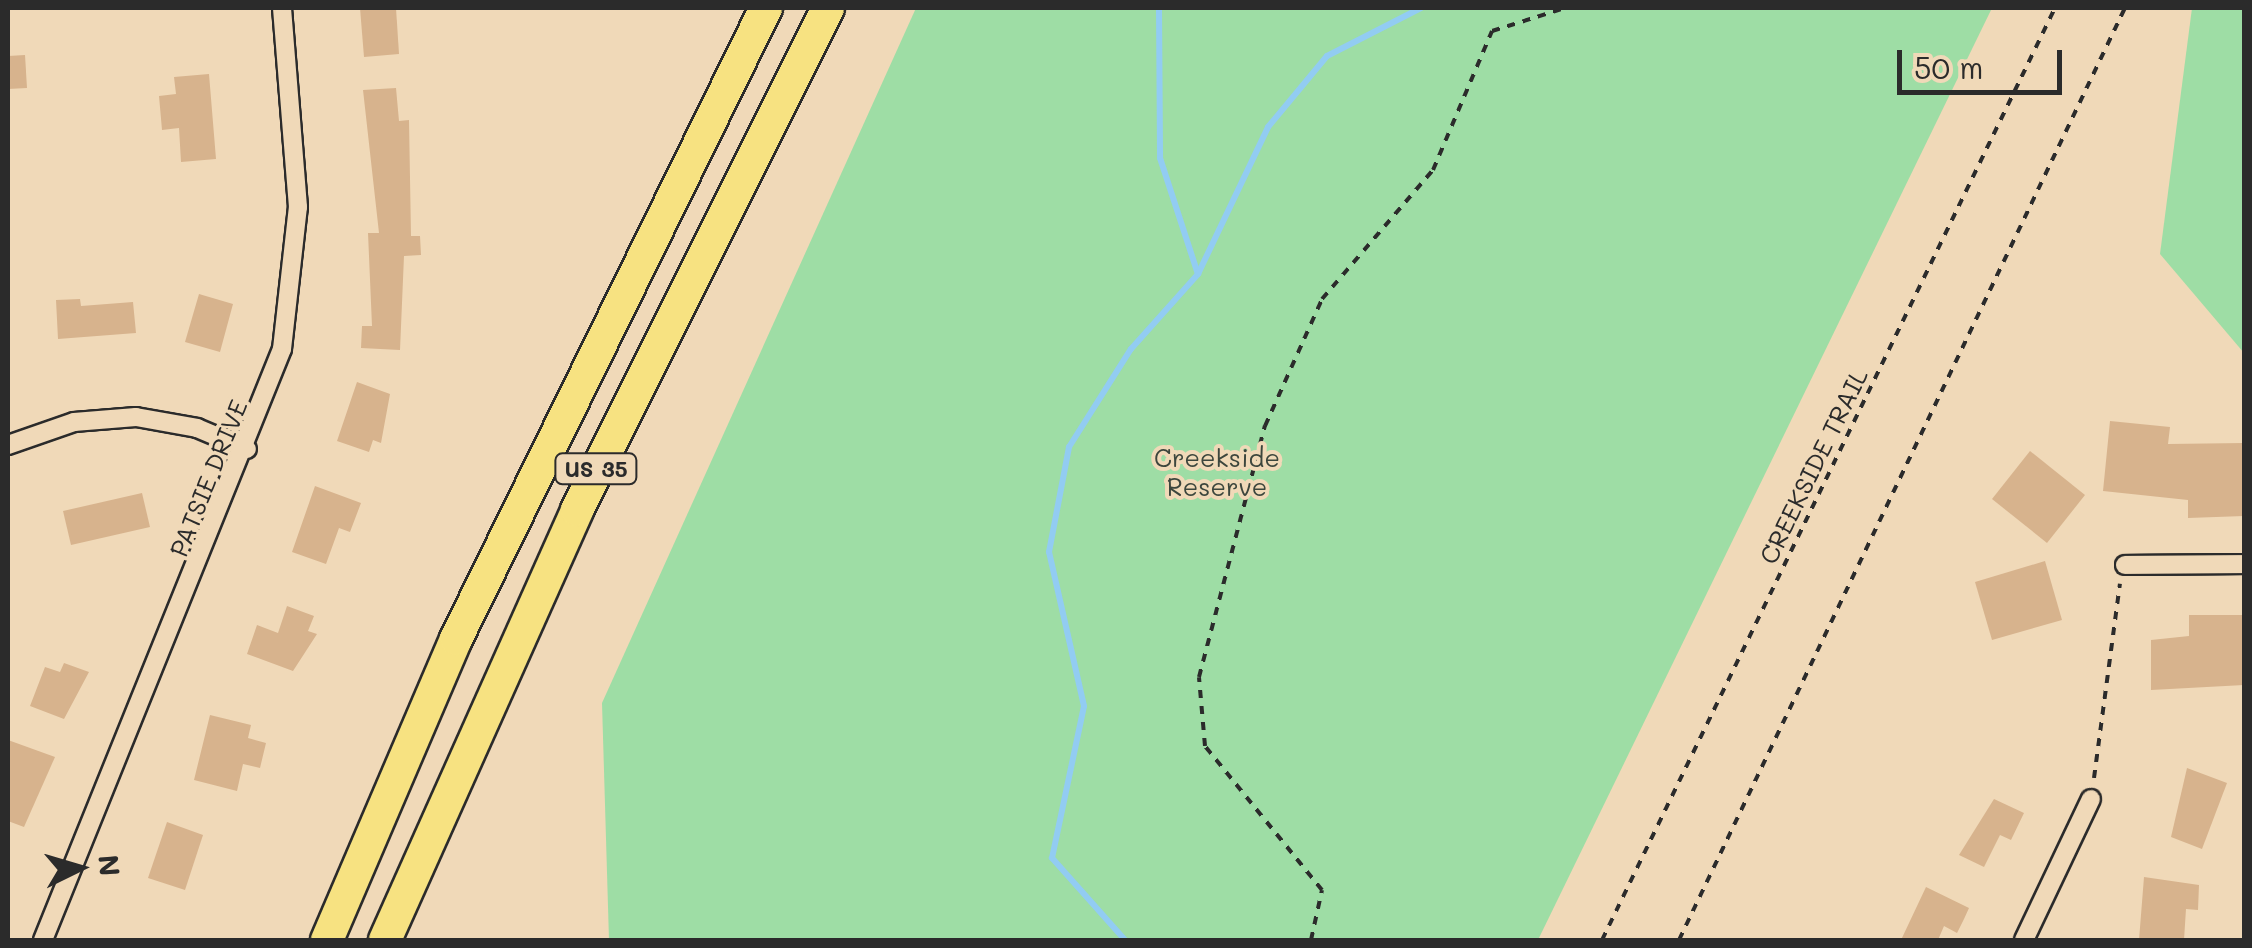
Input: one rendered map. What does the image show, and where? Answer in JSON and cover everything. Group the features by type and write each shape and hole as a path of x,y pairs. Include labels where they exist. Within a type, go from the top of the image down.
{"highway":[{"name":"US 35","path":"327,940 456,639 766,8"},
{"name":"US 35","path":"385,940 576,510 828,8"}],"street":[{"name":"PATSIE DRIVE","path":"43,940 247,449 282,349 295,268 282,8"},
{"path":"8,445 74,422 136,417 197,428 247,449"},
{"path":"2125,565 2244,564"},
{"path":"2024,940 2091,798"}],"path":[{"path":"1311,940 1322,890 1206,746 1202,711 1199,676 1266,426 1322,299 1433,170 1492,30 1566,8"},
{"name":"CREEKSIDE TRAIL","path":"1602,940 2055,8"},
{"path":"1680,940 2125,8"},
{"path":"2091,798 2125,565"}],"green space":[{"name":"Creekside Reserve","path":"916,8 1992,8 1538,940 609,940 602,703"},
{"path":"2192,8 2244,8 2244,353 2160,254"}],"building":[{"path":"360,8 396,8 399,54 364,57"},
{"path":"25,55 27,88 8,89 8,56"},
{"path":"209,74 216,159 181,162 179,128 162,130 159,96 176,94 174,77"},
{"path":"396,88 399,121 409,120 411,236 420,236 421,255 404,256 400,350 361,348 362,326 372,326 368,233 379,233 363,90"},
{"path":"199,294 233,304 220,352 185,342"},
{"path":"80,299 81,306 133,302 136,333 58,339 56,300"},
{"path":"357,382 390,394 381,443 373,440 369,452 337,441"},
{"path":"2110,421 2170,427 2168,444 2244,443 2244,516 2188,518 2188,500 2103,491"},
{"path":"2030,451 2085,495 2047,543 1992,499"},
{"path":"315,486 361,503 350,532 339,528 326,564 292,552"},
{"path":"142,493 150,527 71,545 63,511"},
{"path":"2045,561 2062,620 1992,640 1975,582"},
{"path":"287,606 314,616 308,631 317,634 293,671 247,654 257,625 278,633"},
{"path":"2189,615 2244,615 2244,685 2151,690 2151,640 2189,636"},
{"path":"64,663 89,672 64,719 30,706 45,667 60,672"},
{"path":"210,715 251,725 248,738 266,743 260,768 243,764 237,791 194,780"},
{"path":"8,740 55,757 24,827 8,821"},
{"path":"2187,768 2227,783 2202,849 2171,837"},
{"path":"1994,799 2024,813 2011,840 2000,835 1984,867 1959,855"},
{"path":"167,822 203,835 185,890 148,878"},
{"path":"2144,877 2199,885 2198,910 2186,909 2184,940 2139,940"},
{"path":"1926,887 1969,908 1964,919 1957,933 1944,926 1938,940 1901,940"}],"waterway":[{"path":"1159,8 1160,158 1198,274"},
{"path":"1125,940 1052,858 1084,706 1049,552 1069,447 1131,349 1198,274 1268,127 1327,56 1421,8"}]}
